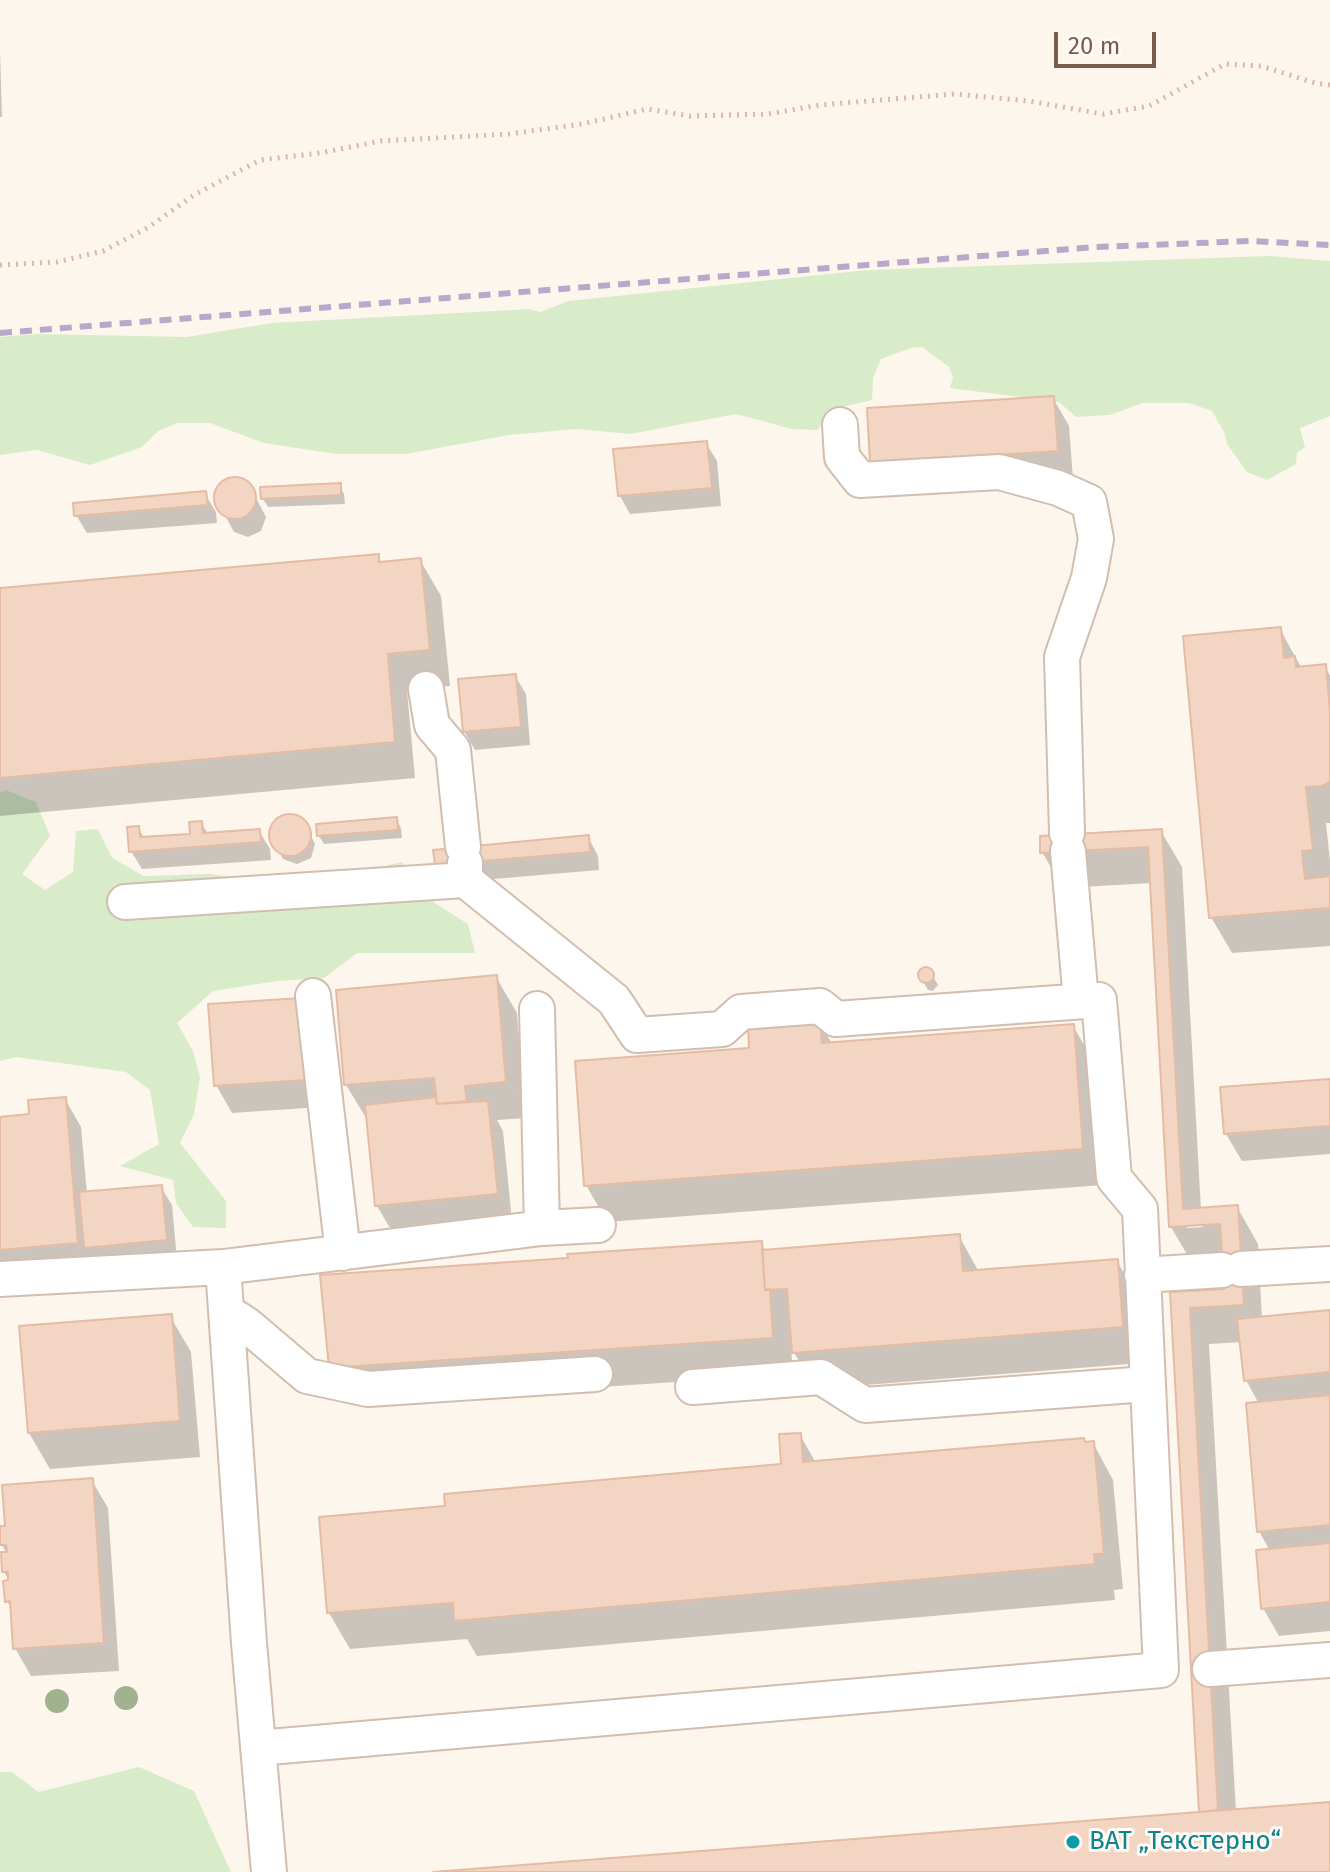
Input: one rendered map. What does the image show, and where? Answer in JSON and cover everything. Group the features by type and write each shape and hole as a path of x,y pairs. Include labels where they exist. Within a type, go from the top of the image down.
{"lane":[{"path":"840,425 842,457 860,480 999,472 1058,488 1089,502 1096,539 1089,578 1062,657 1068,842 1081,1001"},
{"path":"426,689 432,725 453,750 464,863 614,1000 637,1035 722,1029 741,1012 820,1006 836,1019 1099,1000 1114,1178 1140,1209 1147,1384 1188,1670"},
{"path":"125,902 464,863"},
{"path":"313,996 343,1253"},
{"path":"537,1009 542,1228"},
{"path":"0,1279 223,1267 542,1228 598,1225"},
{"path":"1142,1275 1330,1264"},
{"path":"223,1267 269,1872"},
{"path":"227,1312 307,1376 368,1389 595,1374"},
{"path":"693,1387 821,1377 865,1405 1147,1384"},
{"path":"258,1748 1330,1660"}],"path":[{"path":"0,265 57,262 103,251 149,227 194,195 260,160 381,141 509,134 582,124 647,109 690,116 768,114 820,105 954,94 1029,101 1103,114 1149,106 1225,64 1261,66 1330,85"}],"green space":[{"path":"1270,256 1330,261 1330,416 1300,428 1305,447 1297,453 1296,464 1267,480 1247,472 1227,444 1212,411 1189,403 1143,403 1110,415 1076,417 1059,402 950,388 953,377 949,367 922,347 881,359 873,378 872,400 828,410 818,430 792,429 736,414 630,434 577,429 509,435 406,454 336,454 264,443 210,423 177,423 158,431 142,447 90,465 37,450 0,455 0,337 37,334 187,337 272,323 530,309 540,312 568,301 868,270"},
{"path":"6,790 36,802 50,836 22,874 45,890 73,872 76,831 98,829 112,858 144,876 210,874 282,883 402,862 430,900 468,924 475,953 357,953 324,978 277,981 213,991 177,1023 193,1051 200,1077 194,1114 180,1143 226,1201 226,1228 193,1227 176,1203 173,1180 120,1166 159,1144 150,1090 126,1072 16,1057 0,1061 0,793"},
{"path":"139,1767 194,1791 231,1872 0,1872 0,1772 12,1772 38,1792"}],"building":[{"path":"1054,396 1058,451 870,463 867,408"},
{"path":"707,441 712,488 618,496 613,449"},
{"path":"235,477 250,483 256,498 250,513 235,519 220,513 214,498 220,483"},
{"path":"341,483 341,495 261,499 260,487"},
{"path":"206,491 208,505 74,516 73,503"},
{"path":"379,554 379,562 421,558 430,650 388,654 395,742 0,778 0,588"},
{"path":"1281,627 1284,658 1295,656 1296,667 1326,664 1330,711 1330,782 1306,787 1313,850 1302,851 1305,879 1330,876 1330,908 1209,918 1183,636"},
{"path":"516,674 521,727 463,732 458,679"},
{"path":"290,814 304,821 311,835 304,849 290,856 276,849 269,835 276,821"},
{"path":"397,817 398,830 317,836 316,824"},
{"path":"202,821 203,833 260,829 261,842 129,852 127,827 139,826 140,837 190,834 189,822"},
{"path":"1162,829 1183,1209 1238,1205 1244,1305 1190,1308 1218,1810 1199,1812 1170,1292 1224,1289 1220,1224 1169,1227 1148,847 1040,853 1040,836"},
{"path":"589,835 590,852 435,865 433,850"},
{"path":"926,967 934,975 926,983 918,975"},
{"path":"497,975 506,1082 465,1086 467,1101 437,1104 434,1078 344,1085 336,990"},
{"path":"301,998 306,1080 214,1086 208,1004"},
{"path":"820,1020 822,1043 1074,1024 1083,1149 584,1186 575,1061 749,1048 748,1026"},
{"path":"1330,1079 1330,1126 1224,1134 1220,1087"},
{"path":"66,1097 78,1243 0,1250 0,1117 29,1114 28,1100"},
{"path":"436,1097 437,1104 488,1101 498,1194 375,1206 365,1105"},
{"path":"162,1185 167,1240 84,1248 79,1192"},
{"path":"960,1234 963,1271 1118,1259 1123,1327 792,1353 787,1289 765,1290 762,1250"},
{"path":"762,1241 765,1290 770,1289 773,1338 329,1368 320,1275"},
{"path":"1330,1310 1330,1372 1244,1381 1237,1319"},
{"path":"172,1314 180,1421 28,1433 19,1326"},
{"path":"1330,1395 1330,1525 1257,1532 1246,1403"},
{"path":"801,1433 803,1462 1084,1438 1085,1442 1094,1441 1104,1554 1094,1554 1095,1564 454,1621 453,1603 327,1613 319,1517 445,1506 444,1494 781,1464 779,1434"},
{"path":"93,1478 104,1643 13,1649 10,1601 5,1602 3,1581 8,1580 8,1572 2,1572 1,1552 7,1552 6,1545 0,1545 0,1526 5,1526 2,1485"},
{"path":"1330,1543 1330,1602 1261,1609 1256,1550"},
{"name":"ВАТ „Текстерно“","path":"1330,1802 1330,1872 433,1872 1199,1812"}],"railway":[{"path":"0,333 1096,247 1251,241 1330,245"}],"place":[{"name":"ВАТ „Текстерно“","path":"1073,1842"}]}
